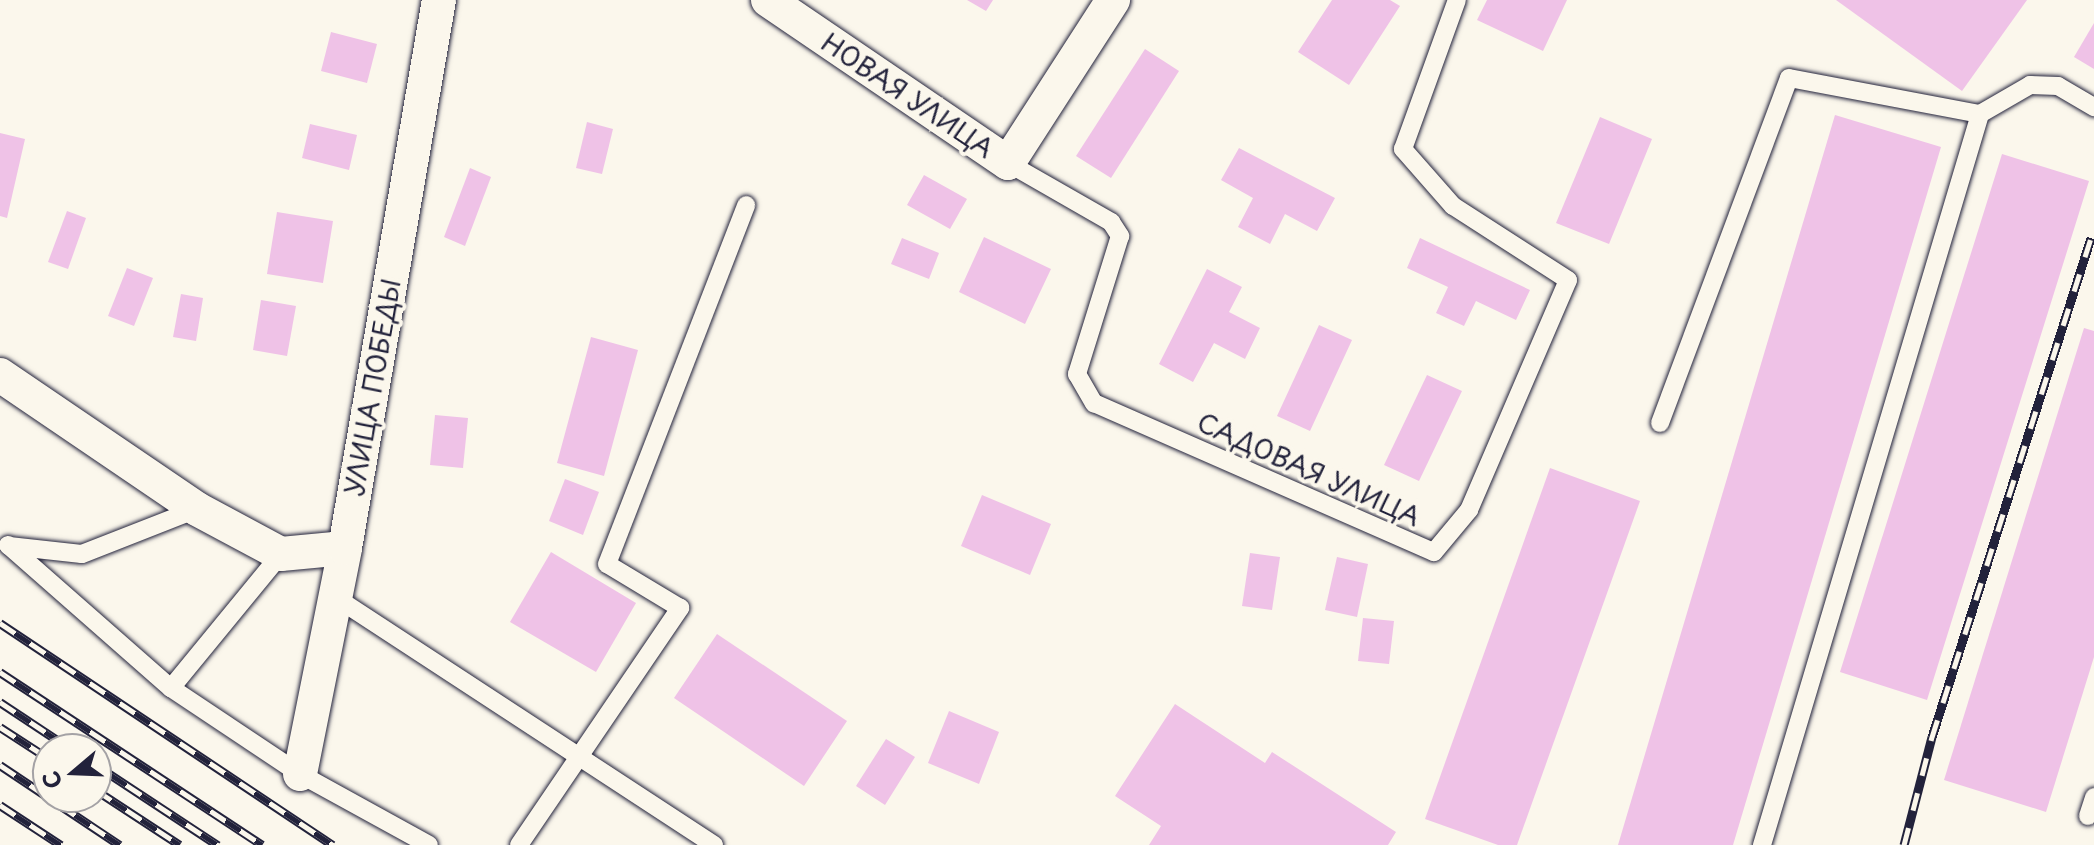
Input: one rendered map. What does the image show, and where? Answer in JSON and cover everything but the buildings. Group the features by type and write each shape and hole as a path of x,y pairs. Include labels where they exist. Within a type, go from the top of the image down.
{"street":[{"name":"УЛИЦА ПОБЕДЫ","path":"300,774 345,548 439,0"},
{"name":"НОВАЯ УЛИЦА","path":"768,0 1008,163"},
{"path":"1008,163 1113,0"},
{"path":"0,375 197,509 281,554 345,548"}],"lane":[{"name":"САДОВАЯ УЛИЦА","path":"1008,163 1111,222 1120,236 1077,374 1094,403 1434,552 1469,510 1568,280 1453,206 1403,149 1457,0"},
{"path":"1660,423 1789,78 1980,114 2030,85 2058,86 2094,107"},
{"path":"1762,845 1980,114"},
{"path":"519,845 680,608 607,564 746,205"},
{"path":"4,544 82,554 197,509"},
{"path":"4,544 171,688 300,774 429,845"},
{"path":"171,688 281,554"},
{"path":"335,597 714,845"},
{"path":"2088,816 2094,797"}],"railway":[{"path":"1904,845 1932,737 2091,238"},
{"path":"0,623 333,845"},
{"path":"0,672 262,845"},
{"path":"0,702 47,733"},
{"path":"0,727 32,748"},
{"path":"0,765 120,845"},
{"path":"112,775 218,845"},
{"path":"112,800 180,845"},
{"path":"0,805 61,845"}]}
